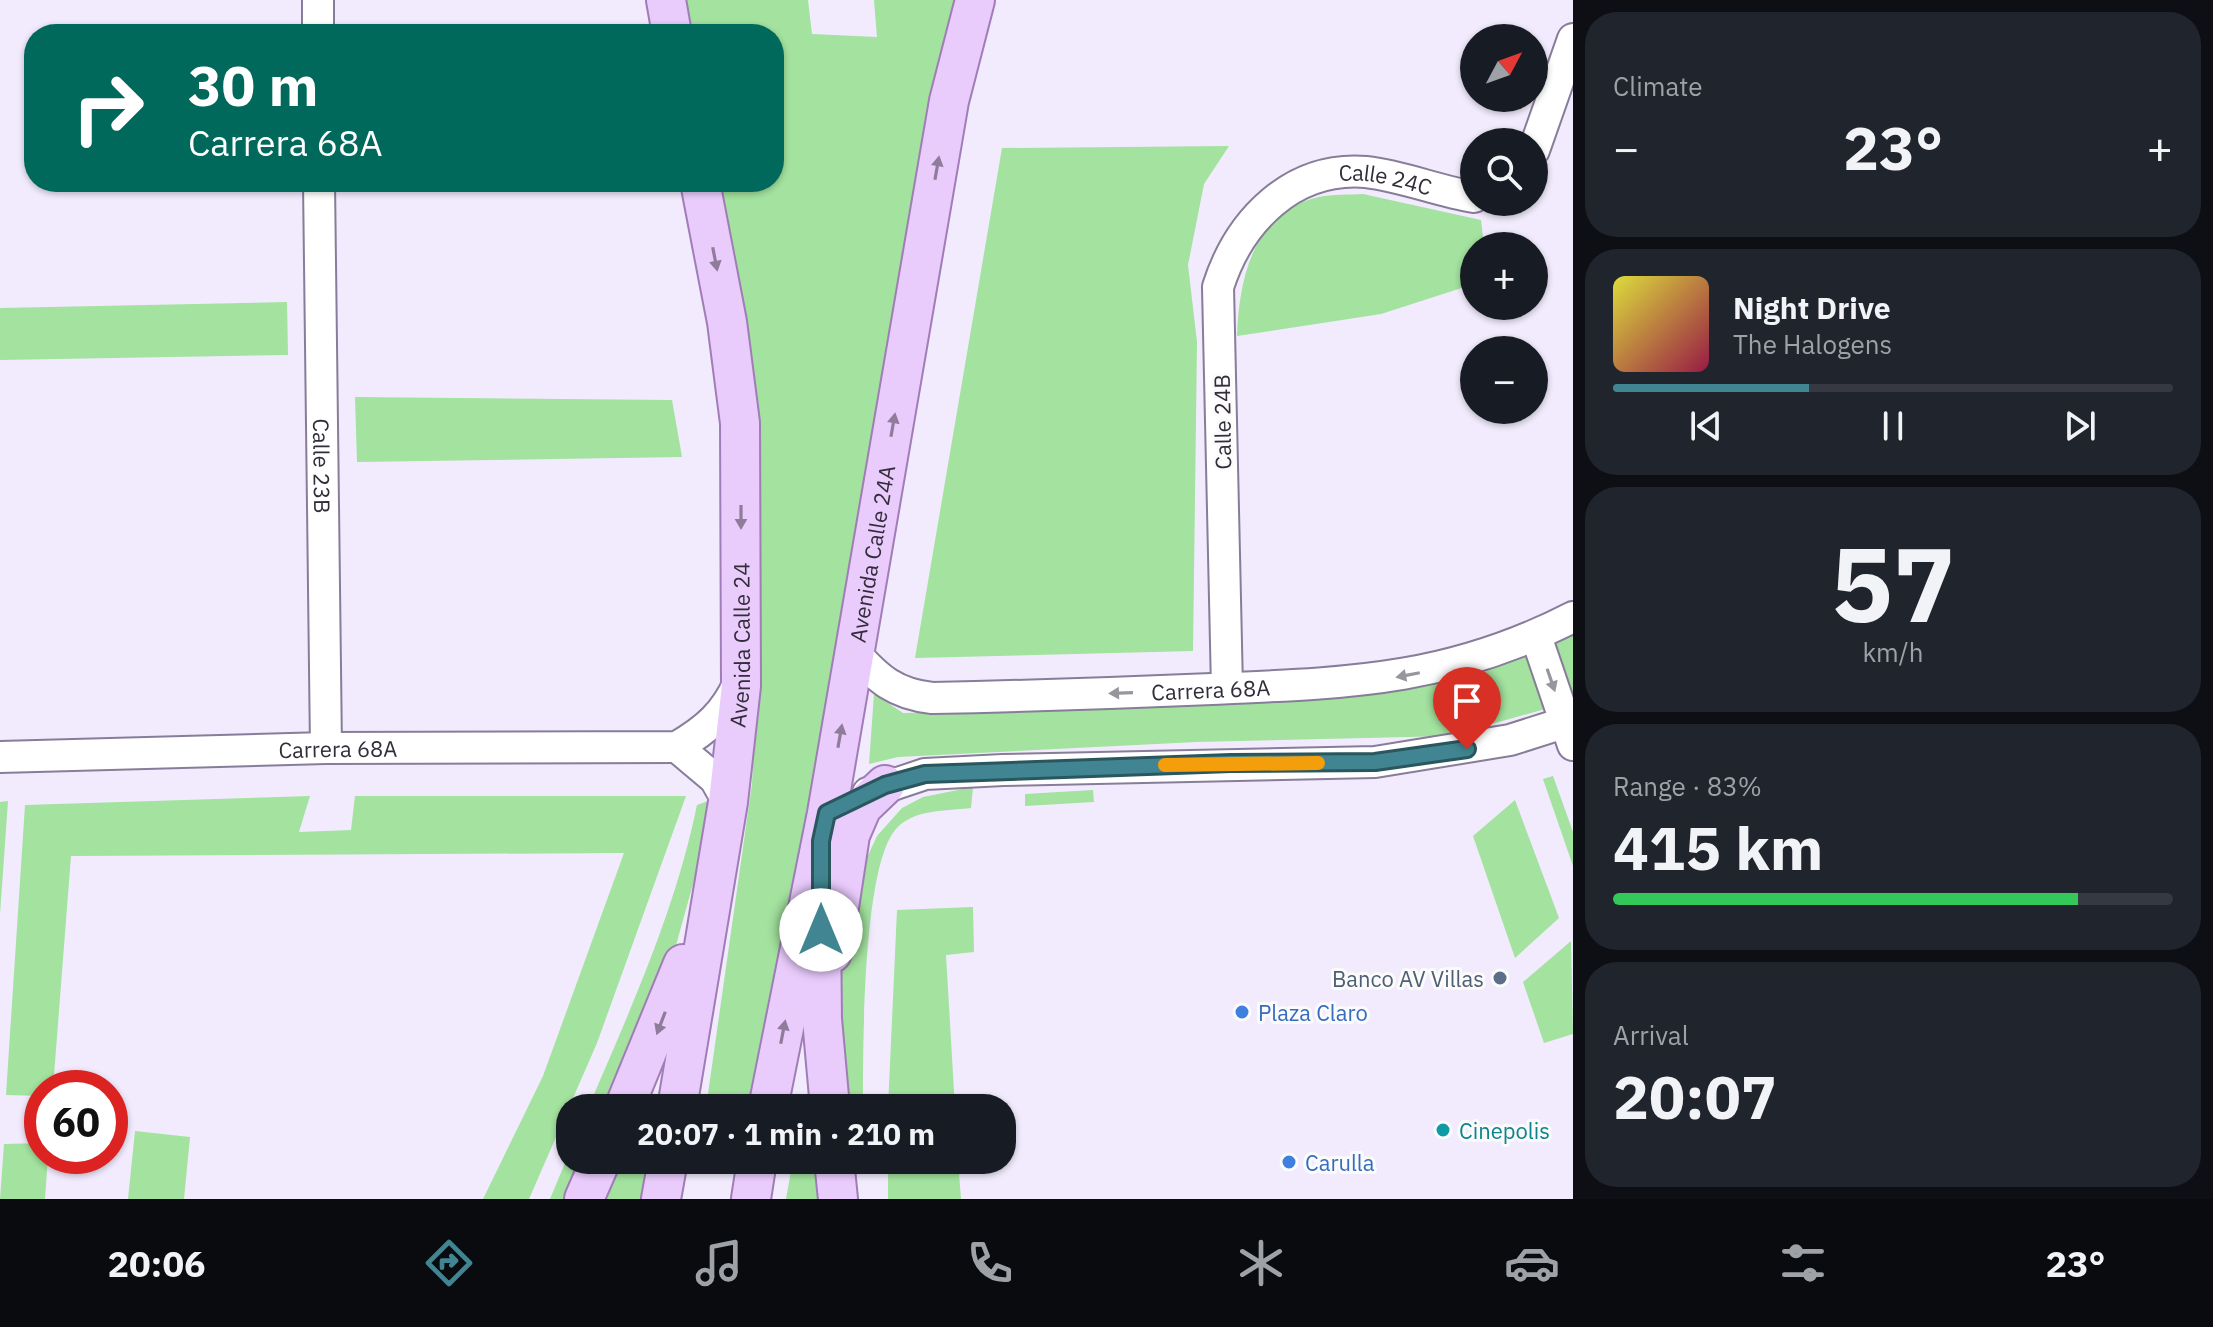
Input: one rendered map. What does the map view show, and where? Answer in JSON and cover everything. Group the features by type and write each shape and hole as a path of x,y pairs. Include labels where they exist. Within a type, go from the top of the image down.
{"main road":[{"path":"666,0 670,24"},
{"name":"Avenida Calle 24A","path":"771,1094 824,827 949,101 975,0"},
{"name":"Avenida Calle 24","path":"679,1094 728,802 740,679 740,423 727,322 702,192"},
{"path":"822,1019 850,835 862,807 885,785"},
{"path":"824,827 822,1019 829,1094"},
{"path":"630,1094 658,1031 716,871"},
{"path":"584,1199 595,1174"},
{"path":"661,1199 665,1174"},
{"path":"751,1199 755,1174"},
{"path":"835,1174 838,1199"}],"street":[{"path":"318,0 318,24"},
{"path":"1542,128 1573,39"},
{"name":"Calle 24C","path":"1295,185 1351,171 1460,194"},
{"name":"Calle 24B","path":"1227,688 1218,287 1228,255 1246,228 1270,202 1295,185"},
{"name":"Calle 23B","path":"319,192 326,748"},
{"name":"Carrera 68A","path":"854,652 888,686 910,696 932,698 1343,684 1445,668 1536,636 1573,617"},
{"path":"824,827 885,785 925,774 1375,762 1571,729 1536,636"},
{"path":"728,802 708,771 677,747 716,720 729,706 740,679"},
{"name":"Carrera 68A","path":"0,757 326,748 677,747"}],"green space":[{"path":"684,0 808,0 812,34 877,37 874,0 954,0 934,91 866,494 755,1094 708,1094 752,784 761,593 759,510 716,192 784,192 784,24 688,24"},
{"path":"1229,146 1204,184 1188,265 1197,342 1193,651 915,658 1002,148"},
{"path":"1363,194 1481,220 1482,232 1460,232 1460,289 1381,314 1237,336 1246,271 1265,233 1279,217 1297,205 1324,196"},
{"path":"287,302 288,355 0,360 0,308"},
{"path":"355,397 672,400 682,457 357,462"},
{"path":"1573,633 1573,701 1450,736 1196,742 898,757 869,764 874,694 903,713 1189,705 1336,697 1386,692 1482,671 1528,655"},
{"path":"1553,776 1573,832 1573,866 1543,779"},
{"path":"973,787 971,808 921,814 903,822 885,850 876,881 867,962 863,1094 838,1094 832,1021 864,864 877,836 902,808 923,797"},
{"path":"1093,790 1094,802 1025,806 1025,794"},
{"path":"310,796 299,832 351,830 355,796 686,796 597,1043 575,1094 556,1094 556,1137 529,1199 483,1199 543,1076 624,853 71,856 54,1070 24,1070 24,1096 6,1095 25,805"},
{"path":"711,800 698,866 673,956 614,1094 594,1094 664,922 697,805"},
{"path":"1515,800 1559,918 1515,958 1473,836"},
{"path":"8,801 0,914 0,802"},
{"path":"973,907 974,952 946,955 954,1094 889,1094 897,910"},
{"path":"1571,941 1573,1034 1544,1043 1523,982"},
{"path":"135,1131 190,1137 184,1199 128,1199"},
{"path":"24,1143 24,1174 47,1174 45,1199 0,1199 4,1144"},
{"path":"560,1174 579,1174 567,1199 550,1199"},
{"path":"607,1174 652,1174 648,1199 596,1199"},
{"path":"790,1174 827,1174 830,1199 786,1199"},
{"path":"888,1174 959,1174 961,1199 888,1199"}],"slow traffic":[{"path":"1165,765 1318,763"}],"place":[{"name":"Banco AV Villas","path":"1500,978"},
{"name":"Plaza Claro","path":"1242,1012"},
{"name":"Cinepolis","path":"1443,1130"},
{"name":"Carulla","path":"1289,1162"}],"route":[{"path":"821,930 821,841 827,813 906,778 925,774 1003,770 1375,762 1467,749"}]}
